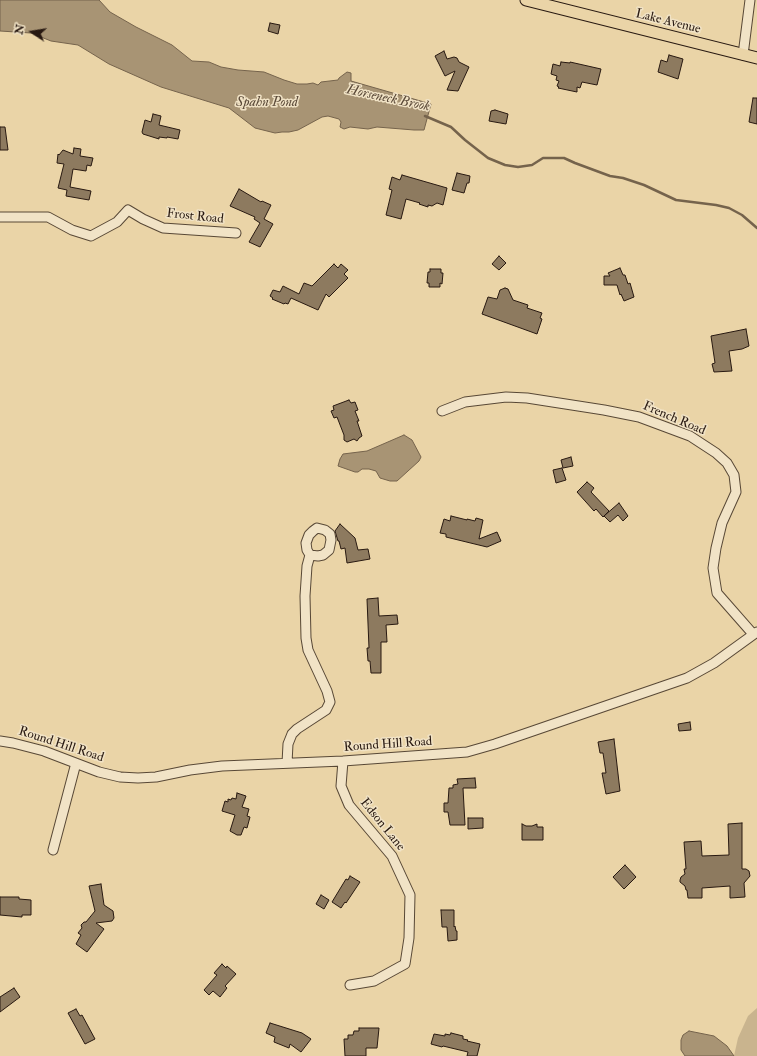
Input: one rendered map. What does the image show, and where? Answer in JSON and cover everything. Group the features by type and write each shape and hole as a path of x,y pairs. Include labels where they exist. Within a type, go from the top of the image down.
{"main road":[{"name":"Lake Avenue","path":"526,0 757,58"}],"street":[{"path":"743,55 750,0"},
{"name":"Frost Road","path":"0,217 48,217 72,230 91,236 117,222 128,210 163,228 236,234"},
{"name":"French Road","path":"442,411 465,402 506,397 528,398 640,417 690,436 716,453 727,463 734,475 736,492 722,523 716,548 713,568 717,593 755,633"},
{"path":"287,763 288,744 292,734 297,729 326,710 330,702 327,691 308,650 306,638 305,584 310,555"},
{"name":"Round Hill Road","path":"0,741 13,742 44,751 99,772 138,778 156,777 190,770 222,766 343,761 467,752 495,744 687,678 714,663 755,633"},
{"name":"Edson Lane","path":"343,761 340,786 349,805 392,856 410,895 409,938 405,964 374,981 350,985"},
{"path":"53,850 76,763"}],"shaded area":[{"path":"757,1008 757,1056 734,1056 738,1038 748,1016"}],"water":[{"name":"Spahn Pond","path":"0,0 99,0 110,12 172,45 192,61 209,62 221,67 238,70 264,72 297,84 313,83 318,85 321,82 338,80 347,72 351,73 351,81 431,104 424,130 377,127 368,129 350,127 344,129 340,127 341,122 339,119 328,116 322,117 298,130 289,132 275,133 255,128 229,108 161,87 109,64 78,45 51,41 31,33 0,31"},
{"path":"404,435 412,440 421,457 419,461 397,481 390,481 380,478 376,471 369,469 362,469 355,472 338,466 343,454 367,451"},
{"path":"689,1031 714,1036 727,1046 734,1056 685,1056 681,1050 681,1040 683,1035"}],"building":[{"path":"270,23 280,25 278,34 268,31"},
{"path":"444,51 447,59 454,57 457,58 459,62 469,67 458,91 447,90 455,71 445,76 435,56"},
{"path":"669,55 683,59 678,79 658,72 661,60 667,62"},
{"path":"561,62 570,62 601,69 597,85 582,82 580,88 577,87 577,92 558,88 559,87 557,86 559,81 556,80 557,76 551,74 553,64 560,66"},
{"path":"753,98 757,98 757,124 749,122"},
{"path":"495,110 508,114 506,124 489,121 491,111"},
{"path":"153,114 161,116 159,125 180,130 178,139 159,137 159,139 143,134 142,132 145,120 151,122"},
{"path":"0,127 5,127 8,150 0,150"},
{"path":"74,148 81,149 80,156 93,158 91,166 87,165 86,171 73,169 70,187 91,191 89,200 66,196 67,190 58,188 64,164 57,163 58,154 59,155 63,150 73,154"},
{"path":"457,173 470,176 469,183 467,183 464,193 452,190"},
{"path":"402,175 447,188 443,205 437,203 432,206 428,205 428,207 406,199 401,219 386,215 392,190 389,189 392,177 400,180"},
{"path":"239,189 261,202 262,201 271,205 264,219 273,224 260,247 249,242 260,223 254,219 255,217 230,206"},
{"path":"499,256 506,263 499,270 492,264"},
{"path":"334,264 338,268 341,264 348,270 344,274 348,278 329,297 326,294 318,310 291,298 288,304 284,304 272,299 273,298 270,296 273,290 280,292 283,286 299,294 304,283 312,286"},
{"path":"620,268 623,275 625,275 628,284 630,283 634,297 624,301 621,294 620,295 617,285 604,285 604,276 610,276 608,273"},
{"path":"430,269 441,269 441,273 443,273 442,284 440,283 440,287 429,287 429,283 427,283 428,272 430,272"},
{"path":"505,288 508,289 513,300 528,305 527,308 542,313 540,318 542,319 537,334 482,314 488,297 497,299 500,290"},
{"path":"746,329 749,346 742,349 729,351 732,371 714,372 712,364 715,363 711,336"},
{"path":"349,400 351,403 355,402 358,410 355,411 362,436 357,441 354,439 347,442 344,440 344,435 337,417 334,418 331,411 334,410 333,406"},
{"path":"571,457 573,466 563,468 561,460"},
{"path":"562,468 566,480 556,483 553,470"},
{"path":"587,482 594,488 591,492 609,511 603,517 596,509 594,511 577,492"},
{"path":"619,503 628,516 623,521 618,515 610,522 604,516"},
{"path":"451,516 475,521 476,518 483,520 479,539 497,532 501,541 487,547 446,537 446,534 440,533 444,519 450,521"},
{"path":"340,524 355,538 358,550 368,549 370,559 347,563 345,548 341,549 335,531"},
{"path":"378,598 379,616 397,615 398,624 386,625 387,642 381,642 381,673 371,673 367,648 369,648 367,599"},
{"path":"690,722 691,730 679,731 678,724"},
{"path":"614,739 620,791 606,794 602,773 606,773 603,753 600,753 598,742"},
{"path":"475,778 476,788 463,788 465,825 450,825 448,812 444,812 444,803 448,803 449,788 453,788 453,785 458,784 457,779"},
{"path":"237,793 246,796 242,807 249,809 247,816 250,817 247,828 244,827 241,835 237,835 230,831 235,815 222,811 225,801 228,802 228,799 231,800 232,798 236,799"},
{"path":"468,818 483,818 483,828 468,829"},
{"path":"742,823 742,869 749,871 750,876 744,883 745,897 730,898 730,886 702,888 702,898 688,898 685,886 680,882 681,877 685,874 684,869 686,869 684,842 701,841 702,856 729,855 728,824"},
{"path":"522,824 532,826 537,824 537,827 543,827 543,840 522,840"},
{"path":"625,865 636,877 624,889 613,877"},
{"path":"350,876 360,882 341,908 332,902 346,879 348,880"},
{"path":"101,884 104,905 113,911 114,918 112,921 96,923 104,929 87,952 76,944 81,935 78,933 82,928 81,925 86,922 95,911 89,886"},
{"path":"321,895 329,900 324,909 316,904"},
{"path":"0,897 19,897 19,899 31,900 31,915 22,915 22,917 0,915"},
{"path":"441,910 454,910 454,927 455,926 457,931 457,940 448,941 447,927 442,927"},
{"path":"222,964 226,968 227,966 236,974 225,986 227,988 220,997 213,991 209,995 204,990 217,975 214,973"},
{"path":"14,988 20,997 0,1012 0,997"},
{"path":"76,1009 80,1016 82,1015 95,1039 85,1044 68,1013"},
{"path":"270,1023 302,1033 311,1039 301,1052 290,1044 289,1048 274,1042 275,1037 266,1033"},
{"path":"359,1028 379,1028 377,1048 366,1048 366,1056 345,1056 344,1039 348,1039 348,1035 353,1035 354,1031 359,1031"},
{"path":"451,1033 463,1036 463,1039 468,1040 467,1041 480,1044 477,1056 467,1056 468,1052 431,1044 434,1034 445,1036 445,1034 450,1035"}],"waterway":[{"name":"Horseneck Brook","path":"425,116 451,127 488,158 505,165 518,167 532,165 543,158 564,158 610,176 623,178 644,185 676,200 729,208 742,215 757,228"}]}
